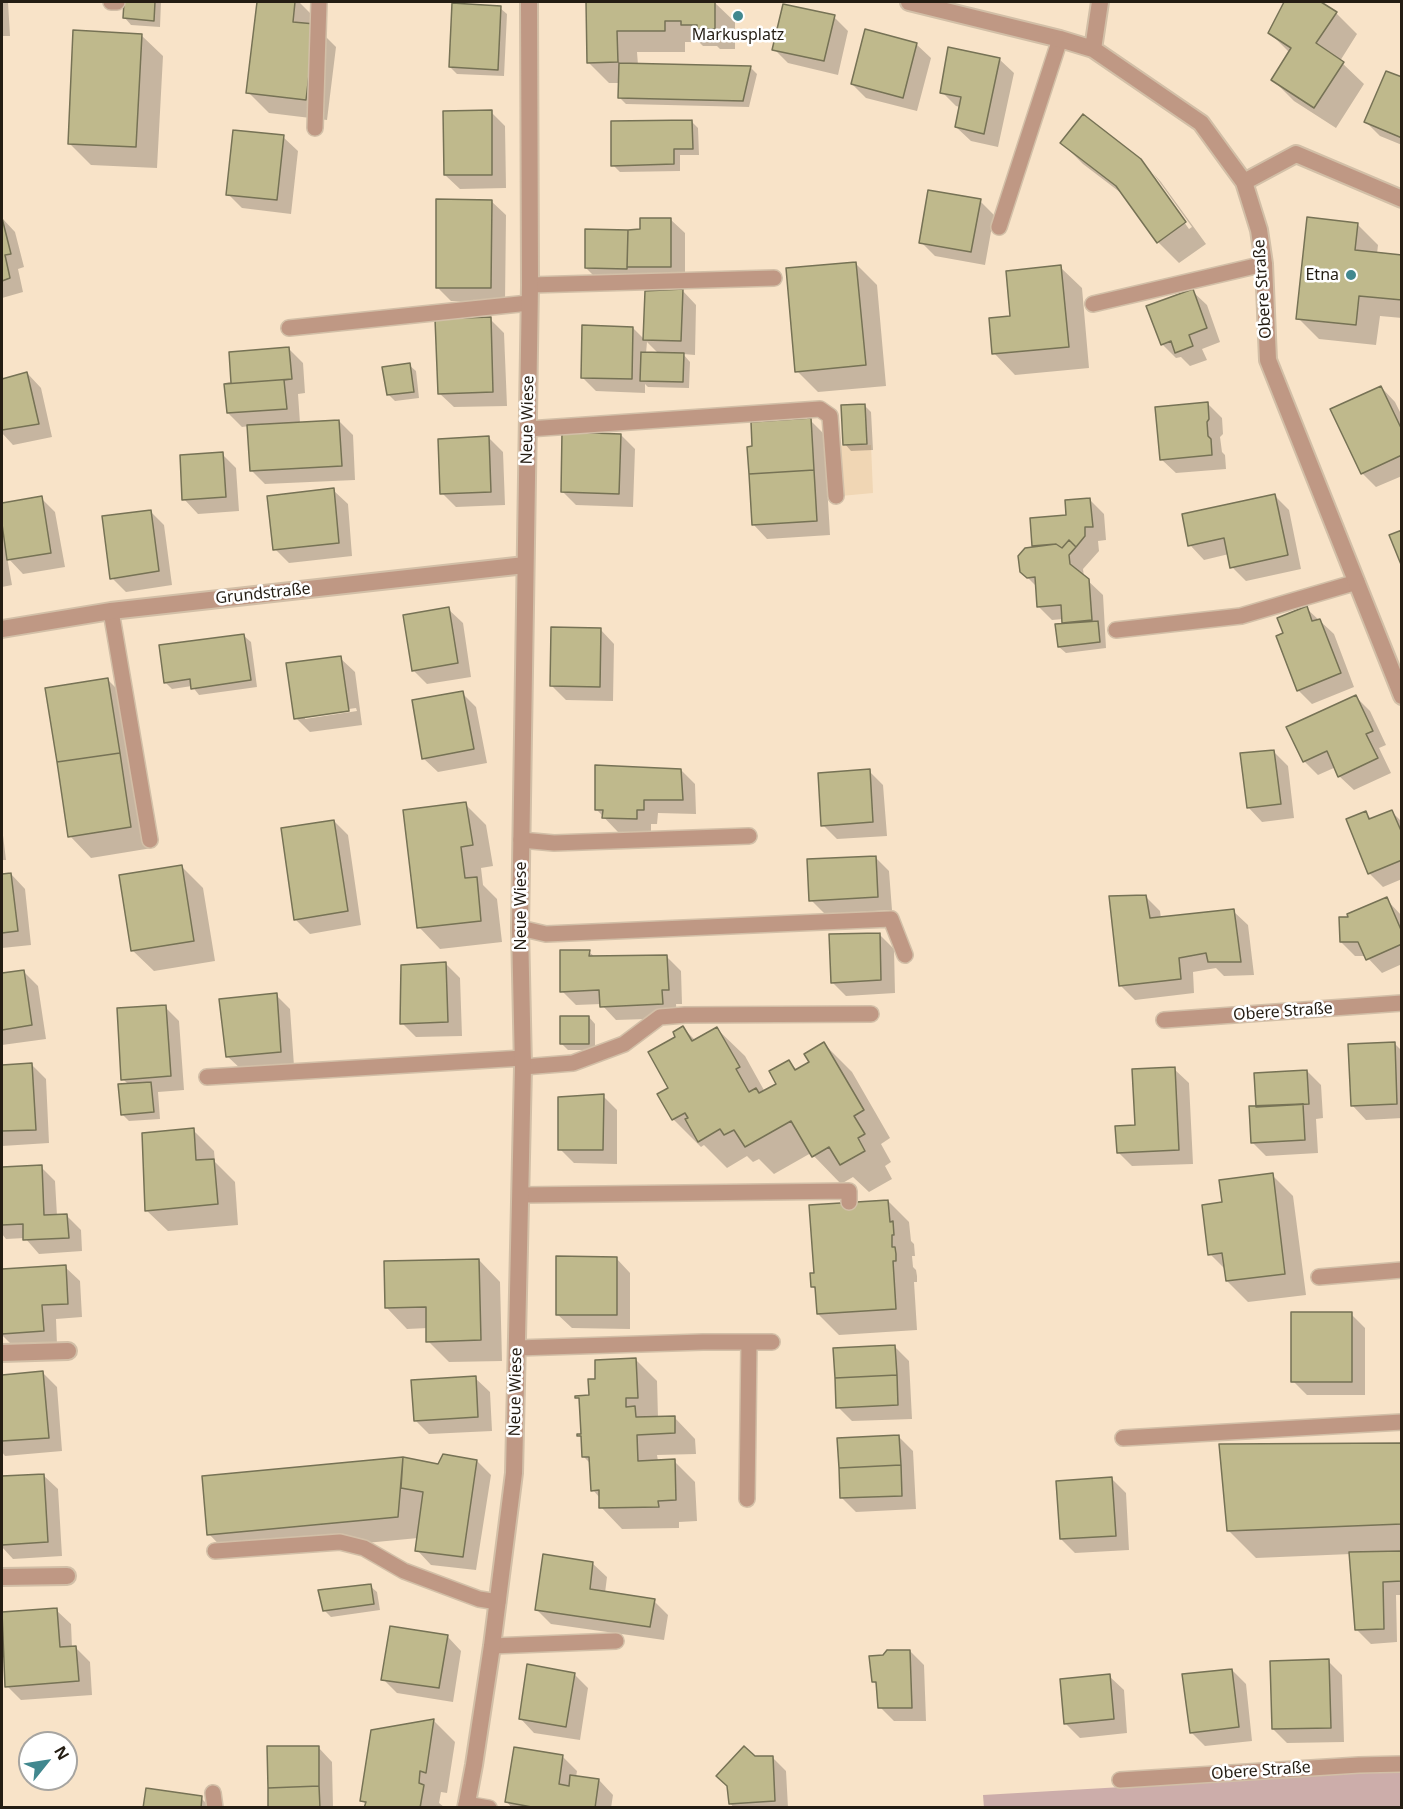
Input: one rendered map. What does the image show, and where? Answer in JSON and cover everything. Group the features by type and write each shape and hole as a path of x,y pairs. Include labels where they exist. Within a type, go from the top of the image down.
{"street":[{"name":"Neue Wiese","path":"466,1806 492,1646 514,1473 522,1195 523,1063 520,928 530,285 529,2"},
{"name":"Obere Straße","path":"909,2 1093,49 1201,123 1244,182 1259,230 1264,264 1268,360 1401,696"},
{"path":"1093,49 1100,2"},
{"path":"1244,182 1296,154 1401,199"},
{"name":"Grundstraße","path":"2,629 111,611 525,565"},
{"path":"2,1353 68,1351"},
{"path":"2,1577 67,1576"}],"lane":[{"path":"111,2 117,2"},
{"path":"315,128 320,2"},
{"path":"999,227 1060,39"},
{"path":"1093,304 1264,264"},
{"path":"530,285 774,278"},
{"path":"289,328 529,303"},
{"path":"528,429 820,409 830,416 836,496"},
{"path":"1116,630 1241,616 1357,582"},
{"path":"111,611 150,840"},
{"path":"521,840 554,843 749,836"},
{"path":"520,928 546,934 891,920 905,955"},
{"name":"Obere Straße","path":"1164,1020 1401,1003"},
{"path":"207,1077 523,1063 573,1063 624,1044 660,1017 871,1014"},
{"path":"522,1195 849,1191 849,1202"},
{"path":"1319,1277 1401,1270"},
{"path":"747,1499 749,1342"},
{"path":"517,1348 772,1342"},
{"path":"1124,1438 1401,1422"},
{"path":"215,1551 340,1542 364,1548 404,1571 479,1599 498,1602"},
{"path":"492,1646 616,1641"},
{"name":"Obere Straße","path":"1120,1780 1401,1764"},
{"path":"466,1806 489,1808"}],"shaded area":[{"path":"871,445 873,493 830,497 827,446"},
{"path":"1401,1771 1401,1807 984,1808 983,1795"}],"building":[{"path":"124,2 155,2 154,21 123,18"},
{"path":"257,2 295,2 293,22 315,24 306,100 246,93"},
{"path":"586,2 715,2 715,29 697,29 697,25 681,25 681,21 665,21 665,31 617,31 618,62 587,63"},
{"path":"1284,2 1321,2 1337,12 1316,43 1344,62 1314,108 1271,80 1291,48 1268,33"},
{"path":"452,3 501,6 498,70 449,67"},
{"path":"783,4 835,15 824,61 772,50"},
{"path":"865,29 917,43 903,98 851,84"},
{"path":"73,30 142,34 136,147 68,144"},
{"path":"948,47 1000,58 984,134 955,127 961,97 940,93"},
{"path":"619,63 751,66 743,101 618,98"},
{"path":"1386,71 1402,77 1402,138 1364,122"},
{"path":"492,110 492,175 444,175 443,111"},
{"path":"1083,114 1141,159 1186,222 1157,243 1116,186 1060,143"},
{"path":"692,120 693,149 674,149 674,164 611,166 611,121"},
{"path":"233,130 284,135 277,200 226,195"},
{"path":"928,190 981,199 971,252 919,243"},
{"path":"436,199 492,200 491,288 436,288"},
{"name":"Etna","path":"1307,217 1358,223 1355,250 1402,255 1402,300 1359,296 1356,325 1296,319"},
{"path":"2,218 11,254 5,255 10,278 2,281"},
{"path":"640,218 671,218 671,267 627,267 628,230 640,229"},
{"path":"585,229 628,230 627,269 585,268"},
{"path":"856,262 866,365 795,372 786,268"},
{"path":"1061,265 1069,347 992,354 989,318 1010,316 1006,271"},
{"path":"683,289 681,341 643,340 645,291"},
{"path":"1193,289 1207,328 1189,335 1193,346 1175,353 1171,341 1161,345 1146,306"},
{"path":"491,317 493,392 438,394 435,319"},
{"path":"582,325 633,327 632,379 581,378"},
{"path":"289,347 292,379 224,384 231,383 229,352"},
{"path":"641,352 684,353 683,382 640,381"},
{"path":"410,363 414,392 387,395 382,367"},
{"path":"27,372 39,424 2,430 2,379"},
{"path":"292,379 284,380 287,409 227,413 224,384"},
{"path":"1381,386 1402,430 1402,455 1361,474 1330,409"},
{"path":"1208,402 1208,436 1211,439 1212,455 1160,460 1155,407"},
{"path":"865,404 867,444 843,445 841,405"},
{"path":"811,418 814,470 749,474 747,447 752,446 751,422"},
{"path":"339,420 342,466 250,471 247,425"},
{"path":"562,432 621,434 619,494 561,492"},
{"path":"489,436 491,492 440,494 438,439"},
{"path":"223,452 226,497 182,500 180,455"},
{"path":"814,470 817,521 752,525 749,474"},
{"path":"334,488 339,543 273,550 267,496"},
{"path":"1275,494 1288,555 1230,568 1224,538 1188,546 1182,514"},
{"path":"42,496 51,553 7,560 2,524 2,503"},
{"path":"1090,498 1093,527 1085,527 1085,536 1076,547 1069,540 1062,548 1056,544 1032,546 1030,518 1066,515 1065,500"},
{"path":"151,510 159,571 110,579 102,516"},
{"path":"1402,530 1402,567 1389,535"},
{"path":"1069,540 1076,547 1069,555 1070,564 1089,579 1092,620 1062,623 1061,605 1037,607 1035,577 1027,578 1020,572 1018,556 1025,548 1056,544 1062,548"},
{"path":"1307,606 1312,621 1320,619 1341,673 1297,691 1276,636 1283,633 1277,618"},
{"path":"449,607 458,663 412,671 403,615"},
{"path":"1098,621 1100,642 1058,647 1055,624"},
{"path":"551,627 601,628 600,687 550,686"},
{"path":"244,634 251,680 191,689 190,679 164,683 159,645"},
{"path":"341,656 349,711 294,719 286,663"},
{"path":"108,678 120,753 57,762 45,688"},
{"path":"463,691 474,749 422,759 412,700"},
{"path":"1356,695 1373,731 1366,734 1378,758 1338,777 1327,751 1303,762 1286,727"},
{"path":"1274,750 1281,804 1247,808 1240,753"},
{"path":"120,753 131,827 68,837 57,762"},
{"path":"595,765 681,769 683,800 644,800 644,810 637,810 637,819 602,818 603,810 595,810"},
{"path":"870,769 873,822 821,826 818,773"},
{"path":"466,802 473,845 461,847 465,878 477,877 481,921 417,928 403,810"},
{"path":"1392,810 1402,833 1402,860 1368,874 1346,819 1366,811 1369,819"},
{"path":"334,820 348,911 294,920 281,828"},
{"path":"876,856 878,897 809,901 807,859"},
{"path":"182,865 194,941 131,951 119,875"},
{"path":"11,873 18,931 2,933 2,874"},
{"path":"1146,895 1150,918 1234,909 1241,962 1208,962 1206,953 1179,958 1181,979 1119,986 1109,896"},
{"path":"1387,897 1402,932 1402,944 1366,960 1358,942 1340,942 1339,917 1348,917 1347,914"},
{"path":"880,933 881,980 831,983 829,934"},
{"path":"560,950 590,950 589,956 667,955 669,990 662,990 663,1004 600,1007 599,990 560,992"},
{"path":"446,962 448,1022 400,1024 401,965"},
{"path":"24,970 32,1025 2,1030 2,973"},
{"path":"277,993 281,1052 226,1057 219,999"},
{"path":"166,1005 171,1076 121,1080 117,1008"},
{"path":"560,1016 589,1016 589,1044 560,1044"},
{"path":"683,1026 692,1041 717,1027 740,1067 736,1069 749,1092 756,1088 759,1093 776,1084 769,1071 789,1060 795,1070 809,1062 804,1054 824,1042 864,1110 854,1116 865,1134 858,1138 865,1151 840,1165 829,1147 812,1157 791,1121 745,1147 734,1130 724,1135 720,1129 698,1142 685,1119 688,1118 685,1113 672,1120 657,1094 668,1088 648,1052 675,1037 673,1032"},
{"path":"1395,1042 1397,1104 1351,1106 1348,1044"},
{"path":"32,1063 36,1130 2,1131 2,1065"},
{"path":"1175,1067 1179,1150 1117,1153 1115,1126 1135,1125 1132,1069"},
{"path":"1307,1070 1309,1104 1256,1107 1254,1073"},
{"path":"151,1082 154,1112 121,1115 118,1084"},
{"path":"604,1094 603,1150 558,1150 558,1097"},
{"path":"1303,1104 1305,1140 1251,1143 1249,1106"},
{"path":"194,1128 196,1160 214,1159 218,1204 145,1211 142,1133"},
{"path":"42,1165 44,1215 67,1214 69,1238 23,1240 23,1224 2,1225 2,1167"},
{"path":"1273,1173 1285,1274 1226,1281 1222,1253 1208,1255 1202,1205 1222,1202 1219,1180"},
{"path":"888,1200 890,1222 893,1221 892,1247 895,1247 896,1254 896,1261 893,1261 896,1309 817,1314 815,1287 811,1287 810,1273 814,1273 809,1205"},
{"path":"556,1256 617,1257 617,1315 556,1315"},
{"path":"479,1259 481,1340 426,1342 426,1307 385,1308 384,1261"},
{"path":"66,1265 68,1304 42,1305 44,1331 2,1334 2,1269"},
{"path":"1291,1312 1352,1312 1352,1382 1291,1382"},
{"path":"895,1345 897,1375 835,1378 833,1348"},
{"path":"636,1358 638,1398 626,1398 626,1407 635,1406 636,1417 675,1416 675,1433 637,1435 638,1461 675,1459 676,1500 658,1501 659,1507 599,1508 599,1490 591,1491 589,1457 582,1457 581,1436 577,1436 581,1434 579,1398 575,1396 589,1395 588,1379 595,1379 595,1360"},
{"path":"43,1371 49,1438 2,1441 2,1375"},
{"path":"897,1375 898,1405 836,1408 835,1378"},
{"path":"476,1376 478,1417 414,1421 411,1380"},
{"path":"899,1435 901,1465 839,1468 837,1438"},
{"path":"1402,1443 1402,1524 1227,1531 1219,1444"},
{"path":"443,1454 477,1460 463,1557 415,1551 423,1492 401,1488 403,1457 438,1464"},
{"path":"403,1457 398,1517 207,1535 202,1476"},
{"path":"901,1465 902,1496 840,1498 839,1468"},
{"path":"44,1474 48,1542 2,1545 2,1476"},
{"path":"1112,1477 1116,1536 1060,1539 1056,1481"},
{"path":"1402,1551 1402,1581 1383,1582 1384,1629 1355,1630 1349,1552"},
{"path":"543,1554 593,1562 590,1589 655,1599 650,1627 535,1610"},
{"path":"371,1584 374,1604 323,1611 318,1590"},
{"path":"57,1608 60,1647 76,1646 79,1681 5,1687 2,1612"},
{"path":"390,1626 448,1635 439,1688 381,1680"},
{"path":"887,1650 910,1650 912,1708 878,1708 876,1682 872,1682 869,1656 883,1655"},
{"path":"1329,1659 1331,1728 1272,1729 1270,1661"},
{"path":"527,1664 575,1673 566,1727 519,1719"},
{"path":"1232,1669 1239,1727 1190,1733 1182,1674"},
{"path":"1110,1674 1114,1719 1064,1724 1060,1679"},
{"path":"434,1719 426,1773 420,1771 419,1783 424,1785 420,1808 364,1808 366,1802 360,1801 371,1730"},
{"path":"267,1746 319,1746 319,1786 268,1788"},
{"path":"744,1746 755,1756 773,1756 775,1801 729,1804 727,1786 716,1776"},
{"path":"514,1747 563,1755 559,1784 569,1786 570,1775 599,1779 595,1808 537,1808 505,1802"},
{"path":"319,1786 320,1808 268,1808 268,1788"},
{"path":"146,1788 202,1796 201,1808 143,1808"}],"place":[{"name":"Markusplatz","path":"738,16"},
{"name":"Etna","path":"1351,275"}]}
